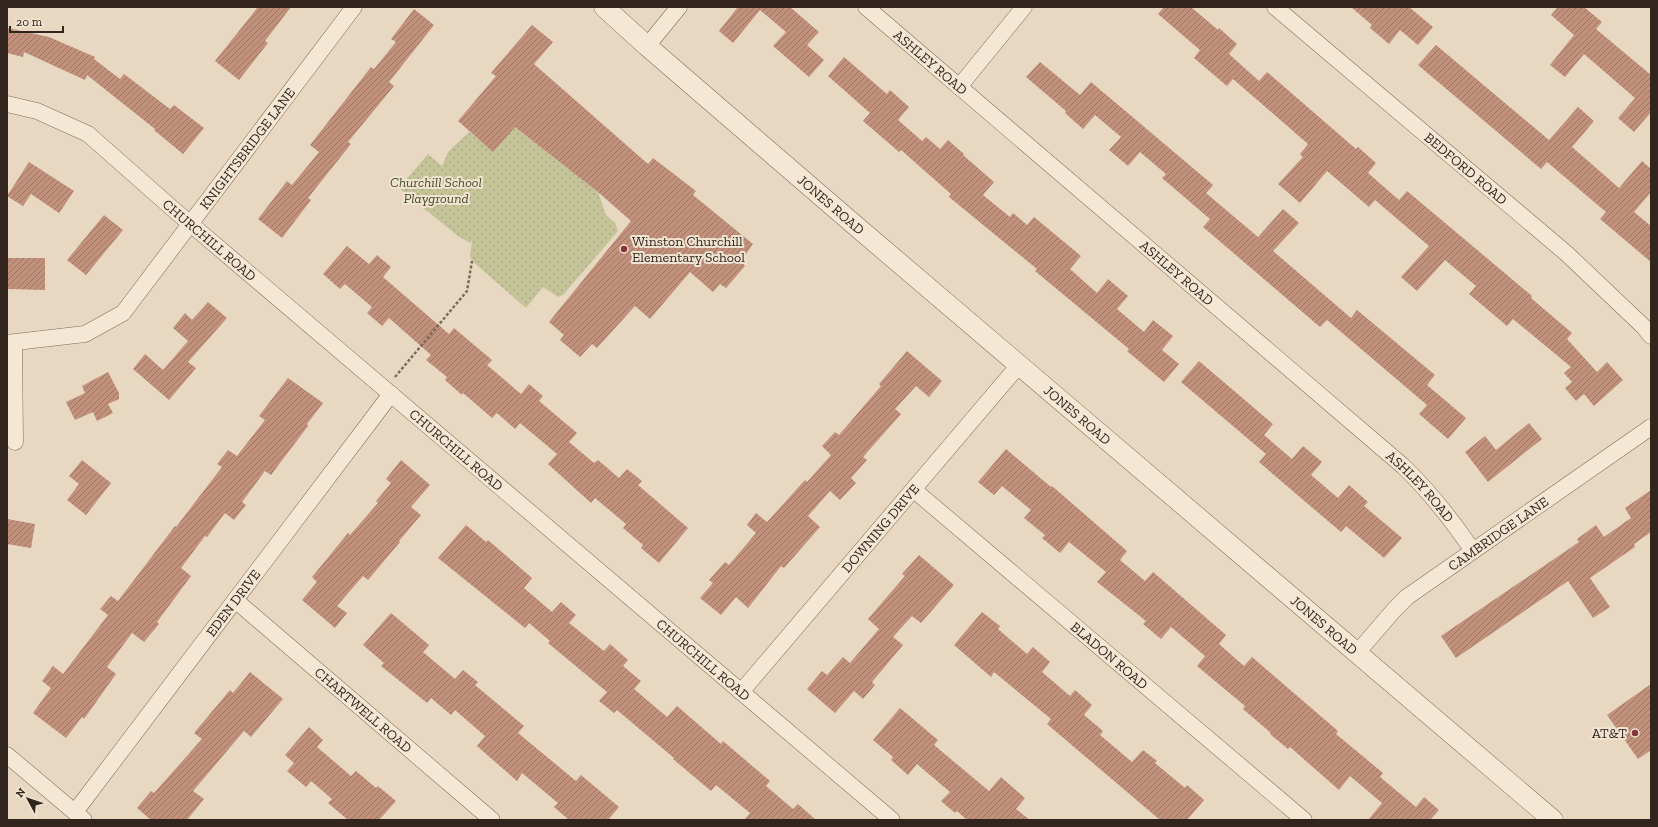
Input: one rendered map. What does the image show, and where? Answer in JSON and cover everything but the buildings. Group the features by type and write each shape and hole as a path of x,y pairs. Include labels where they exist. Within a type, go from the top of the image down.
{"street":[{"name":"KNIGHTSBRIDGE LANE","path":"15,442 11,343 85,334 123,313 354,7"},
{"name":"JONES ROAD","path":"604,7 647,46 1019,365 1553,820"},
{"path":"647,46 679,7"},
{"name":"ASHLEY ROAD","path":"866,7 1403,466 1423,484 1474,551"},
{"path":"959,87 1024,7"},
{"name":"BEDFORD ROAD","path":"1275,7 1566,253 1651,336"},
{"name":"CHURCHILL ROAD","path":"7,104 37,111 88,134 191,224 892,820"},
{"name":"DOWNING DRIVE","path":"741,692 1019,365"},
{"name":"EDEN DRIVE","path":"80,816 235,600 388,392"},
{"name":"CAMBRIDGE LANE","path":"1357,653 1407,597 1651,426"},
{"name":"BLADON ROAD","path":"914,490 1304,820"},
{"name":"CHARTWELL ROAD","path":"235,600 492,820"},
{"path":"7,755 80,816"}],"path":[{"path":"388,392 467,290 472,261"}],"green space":[{"name":"Churchill School Playground","path":"515,127 598,192 606,215 615,223 618,231 563,295 558,297 543,287 526,308 472,261 470,256 472,241 470,243 458,236 399,188 428,154 442,166 448,152 469,132 493,151"}],"place":[{"name":"Winston Churchill Elementary School","path":"624,249"},
{"name":"AT&T","path":"1635,733"}]}
